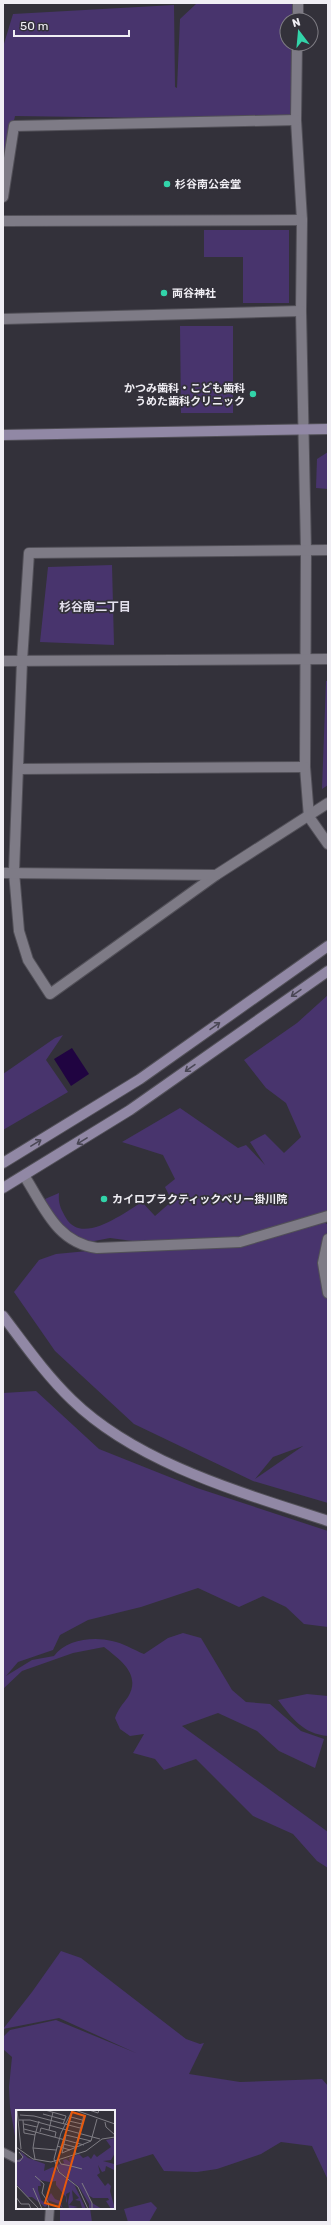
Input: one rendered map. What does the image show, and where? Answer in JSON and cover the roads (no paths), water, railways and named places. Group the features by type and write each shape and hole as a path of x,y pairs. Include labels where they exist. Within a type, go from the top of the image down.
{"street":[{"path":"297,52 296,120 302,220 301,311 306,550 305,767 309,817 328,844"},
{"path":"3,197 14,126 296,120"},
{"path":"3,221 302,220"},
{"path":"3,319 301,311"},
{"path":"3,435 328,429"},
{"path":"328,550 29,553 22,661 14,872 19,932 28,960 50,994 216,875 309,817 328,803"},
{"path":"3,661 328,659"},
{"path":"19,769 305,767"},
{"path":"3,873 216,875"},
{"path":"3,1163 140,1079 328,946"},
{"path":"3,1188 25,1177 130,1110 328,971"},
{"path":"25,1177 59,1231 82,1246 97,1248 240,1242 328,1216"},
{"path":"328,1239 323,1263 328,1293"},
{"path":"3,1316 44,1370 73,1401 105,1426 140,1448 183,1469 243,1493 328,1521"}],"lane":[{"path":"3,2152 16,2159"},
{"path":"50,2209 50,2222"}],"place":[{"name":"杉谷南公会堂","path":"167,184"},
{"name":"両谷神社","path":"164,293"},
{"name":"かつみ歯科・こども歯科 うめた歯科クリニック","path":"253,394"},
{"name":"カイロプラクティックベリー掛川院","path":"104,1199"}],"district":[{"name":"杉谷南二丁目","path":"95,607"}]}
